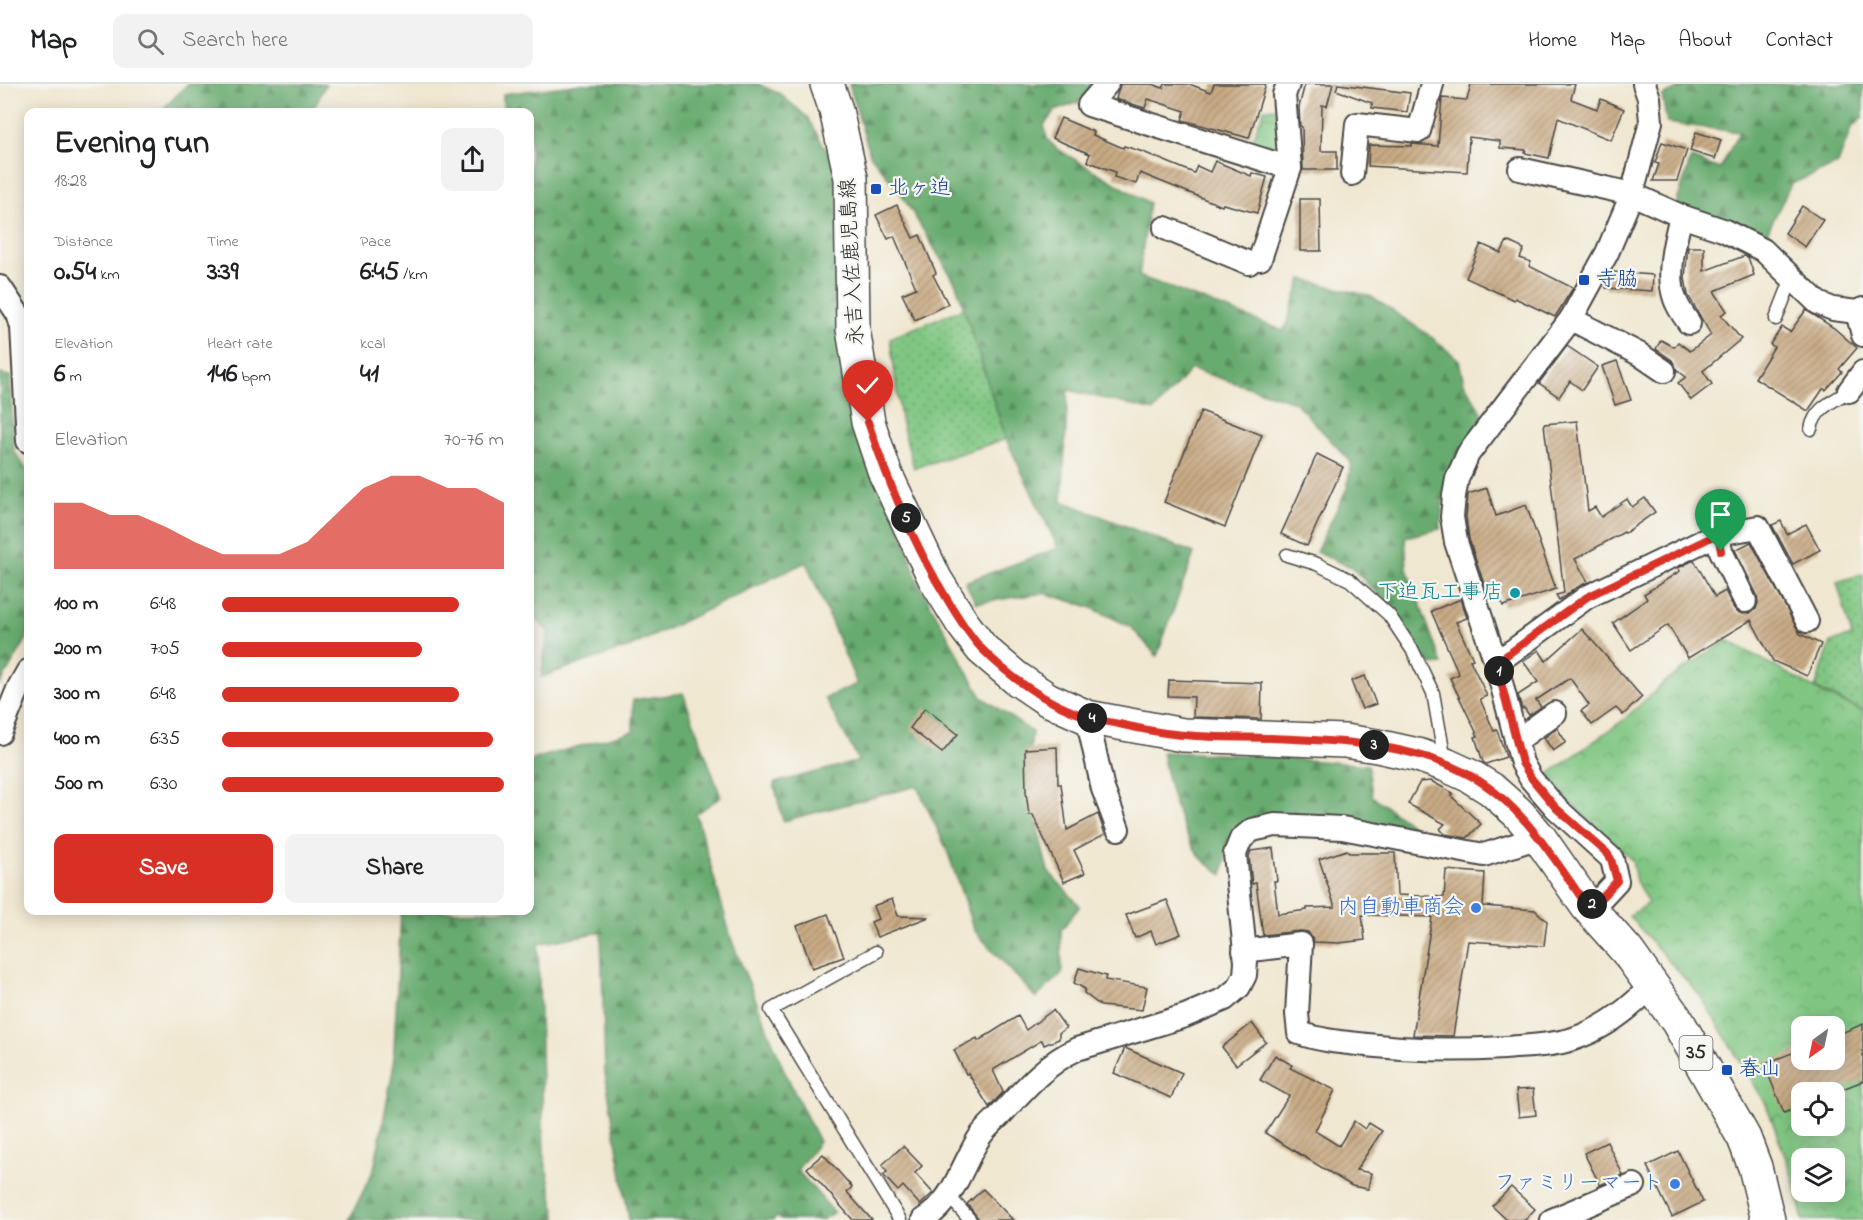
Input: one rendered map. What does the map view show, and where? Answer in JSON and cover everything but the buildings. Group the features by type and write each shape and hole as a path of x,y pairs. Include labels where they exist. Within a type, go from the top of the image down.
{"main road":[{"name":"永吉入佐鹿児島線","path":"827,84 836,110 850,178 853,329 868,422 885,473 935,579 963,624 982,649 1039,694 1087,717 1183,735 1345,741 1408,753 1446,765 1491,789 1518,813 1539,837 1587,906 1627,951 1678,1022 1743,1138 1755,1167 1768,1220"}],"street":[{"path":"1107,84 1089,105 1290,168"},
{"path":"1165,228 1255,261 1290,168 1284,95 1288,84"},
{"path":"1352,174 1357,124 1419,131 1432,84"},
{"path":"1587,906 1602,897 1617,881 1611,859 1556,808 1522,763 1496,663 1456,542 1452,517 1457,479 1462,465 1477,441 1570,319 1607,253 1632,194 1651,122 1649,98 1644,84"},
{"path":"1520,169 1632,194 1682,216 1723,230 1763,250 1818,303 1833,309 1860,310 1863,335"},
{"path":"1682,216 1672,250 1672,280 1674,297 1689,323"},
{"path":"0,287 18,314 22,327 24,365"},
{"path":"1570,319 1639,354 1664,371"},
{"path":"1849,391 1863,372"},
{"path":"1496,663 1587,597 1718,534 1758,527 1807,621"},
{"path":"1718,534 1721,551 1745,601"},
{"path":"0,733 24,678"},
{"path":"1516,741 1555,713"},
{"path":"1087,717 1103,789 1118,829"},
{"path":"923,1220 949,1196 980,1137 1038,1075 1059,1057 1095,1043 1185,1016 1225,999 1239,987 1245,975 1235,854 1241,839 1252,830 1275,825 1342,828 1484,855 1539,837"},
{"path":"1244,951 1301,944 1299,1033 1317,1039 1400,1050 1452,1051 1545,1045 1573,1038 1612,1020 1640,998 1652,985"},
{"path":"1552,1220 1634,1185"}],"lane":[{"path":"1776,319 1792,278"},
{"path":"1811,429 1813,417 1821,409 1849,391"},
{"path":"1287,555 1317,564 1350,580 1389,615 1413,651 1433,693 1446,765"},
{"path":"876,952 771,1010 900,1220"},
{"path":"949,1196 970,1220"}],"green space":[{"path":"188,84 326,84 314,108 164,108"},
{"path":"583,84 758,84 780,94 807,117 834,163 837,176 841,338 918,582 982,697 1032,732 1027,786 1048,871 1080,906 1061,930 1062,973 1036,998 974,930 947,850 917,786 783,821 774,783 859,761 825,698 857,684 806,562 630,647 541,677 548,632 534,616 534,108 503,108 503,94"},
{"path":"849,84 1094,84 1079,102 1055,111 1044,125 1047,139 1057,149 1149,203 1139,276 1284,331 1302,279 1372,297 1430,336 1459,360 1464,383 1484,416 1446,475 1440,529 1405,537 1407,569 1442,664 1429,665 1394,611 1351,567 1316,552 1347,488 1351,462 1295,402 1191,369 1154,411 1068,390 1062,501 1194,553 1157,656 1131,627 1090,607 1044,593 976,603 965,582 1058,548 1006,439 956,284 900,192 870,155"},
{"path":"1689,84 1863,84 1863,118 1851,128 1838,164 1791,184 1764,239 1746,228 1676,205 1691,158 1720,169 1739,132 1667,123 1662,96"},
{"path":"1277,108 1282,147 1274,156 1249,148 1264,109"},
{"path":"964,308 1006,439 914,468 901,420 890,338"},
{"path":"0,374 10,376 14,451 24,466 24,644 0,684"},
{"path":"1863,574 1863,711 1815,688 1831,642 1852,636 1837,582"},
{"path":"1727,640 1830,697 1863,711 1863,1220 1803,1220 1799,1202 1845,1202 1845,1148 1791,1148 1791,1173 1766,1104 1701,997 1629,916 1648,903 1636,881 1632,860 1580,812 1546,776 1622,721 1666,681"},
{"path":"683,693 721,797 696,814 732,941 784,1070 819,1142 797,1170 834,1212 822,1220 782,1220 777,1217 773,1220 629,1220 605,1073 601,932 538,944 544,1156 557,1220 349,1220 374,1169 393,1070 401,915 534,915 534,759 633,731 633,700"},
{"path":"1162,752 1243,755 1368,765 1372,796 1424,835 1283,817 1254,817 1237,829 1227,846 1223,875 1200,857 1191,843 1179,818"}],"place":[{"name":"北ヶ迫","path":"876,189"},
{"name":"寺脇","path":"1584,280"},
{"name":"下迫瓦工事店","path":"1515,593"},
{"name":"内自動車商会","path":"1476,908"},
{"name":"春山","path":"1727,1070"},
{"name":"ファミリーマート","path":"1675,1184"}],"route":[{"path":"868,422 885,473 935,579 963,624 982,649 1016,678 1047,699 1087,717 1134,727 1183,735 1345,741 1418,755 1446,765 1491,789 1518,813 1539,837 1587,906 1608,892 1617,881 1611,859 1556,808 1540,790 1522,763 1496,663 1587,597 1718,534 1721,551"}]}
